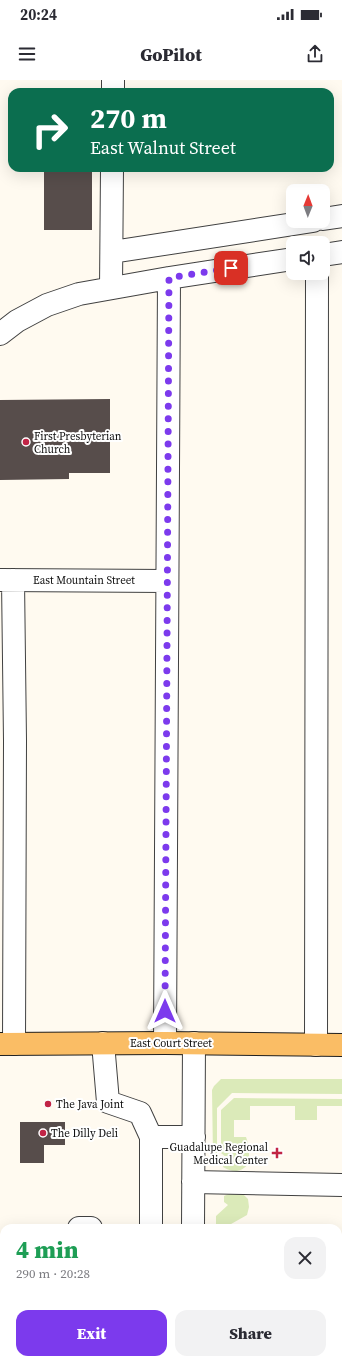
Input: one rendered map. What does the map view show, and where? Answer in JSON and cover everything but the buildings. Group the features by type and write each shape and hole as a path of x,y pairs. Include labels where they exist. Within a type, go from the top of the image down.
{"main road":[{"name":"East Court Street","path":"7,1044 194,1043 342,1045"}],"street":[{"path":"111,288 112,172"},
{"path":"330,218 342,216"},
{"path":"112,252 286,225"},
{"path":"330,254 342,252"},
{"path":"0,334 9,317 79,294 169,278 286,260"},
{"path":"165,1043 169,278"},
{"path":"316,1045 317,280"},
{"path":"6,580 15,741 7,1044"},
{"name":"East Mountain Street","path":"6,580 167,581"},
{"path":"103,1043 108,1102 140,1113 151,1137 151,1224"},
{"path":"193,1224 194,1043"},
{"path":"151,1137 194,1137"},
{"path":"193,1182 342,1185"}],"green space":[{"path":"221,1079 342,1079 342,1094 232,1093 217,1108 217,1156 213,1157 212,1090"},
{"path":"234,1098 342,1099 342,1106 317,1106 317,1120 295,1120 295,1106 250,1106 250,1120 234,1120 234,1137 246,1137 249,1146 249,1163 243,1169 234,1171 223,1167 226,1157 221,1153 221,1110"},
{"path":"233,1192 242,1193 248,1199 249,1207 247,1215 231,1224 216,1224 216,1216 228,1205 224,1202 224,1196"}],"place":[{"name":"First Presbyterian Church","path":"26,442"},
{"name":"The Java Joint","path":"48,1104"},
{"name":"The Dilly Deli","path":"43,1133"},
{"name":"Guadalupe Regional Medical Center","path":"277,1153"}],"route":[{"path":"165,1011 169,278 231,268"}]}
